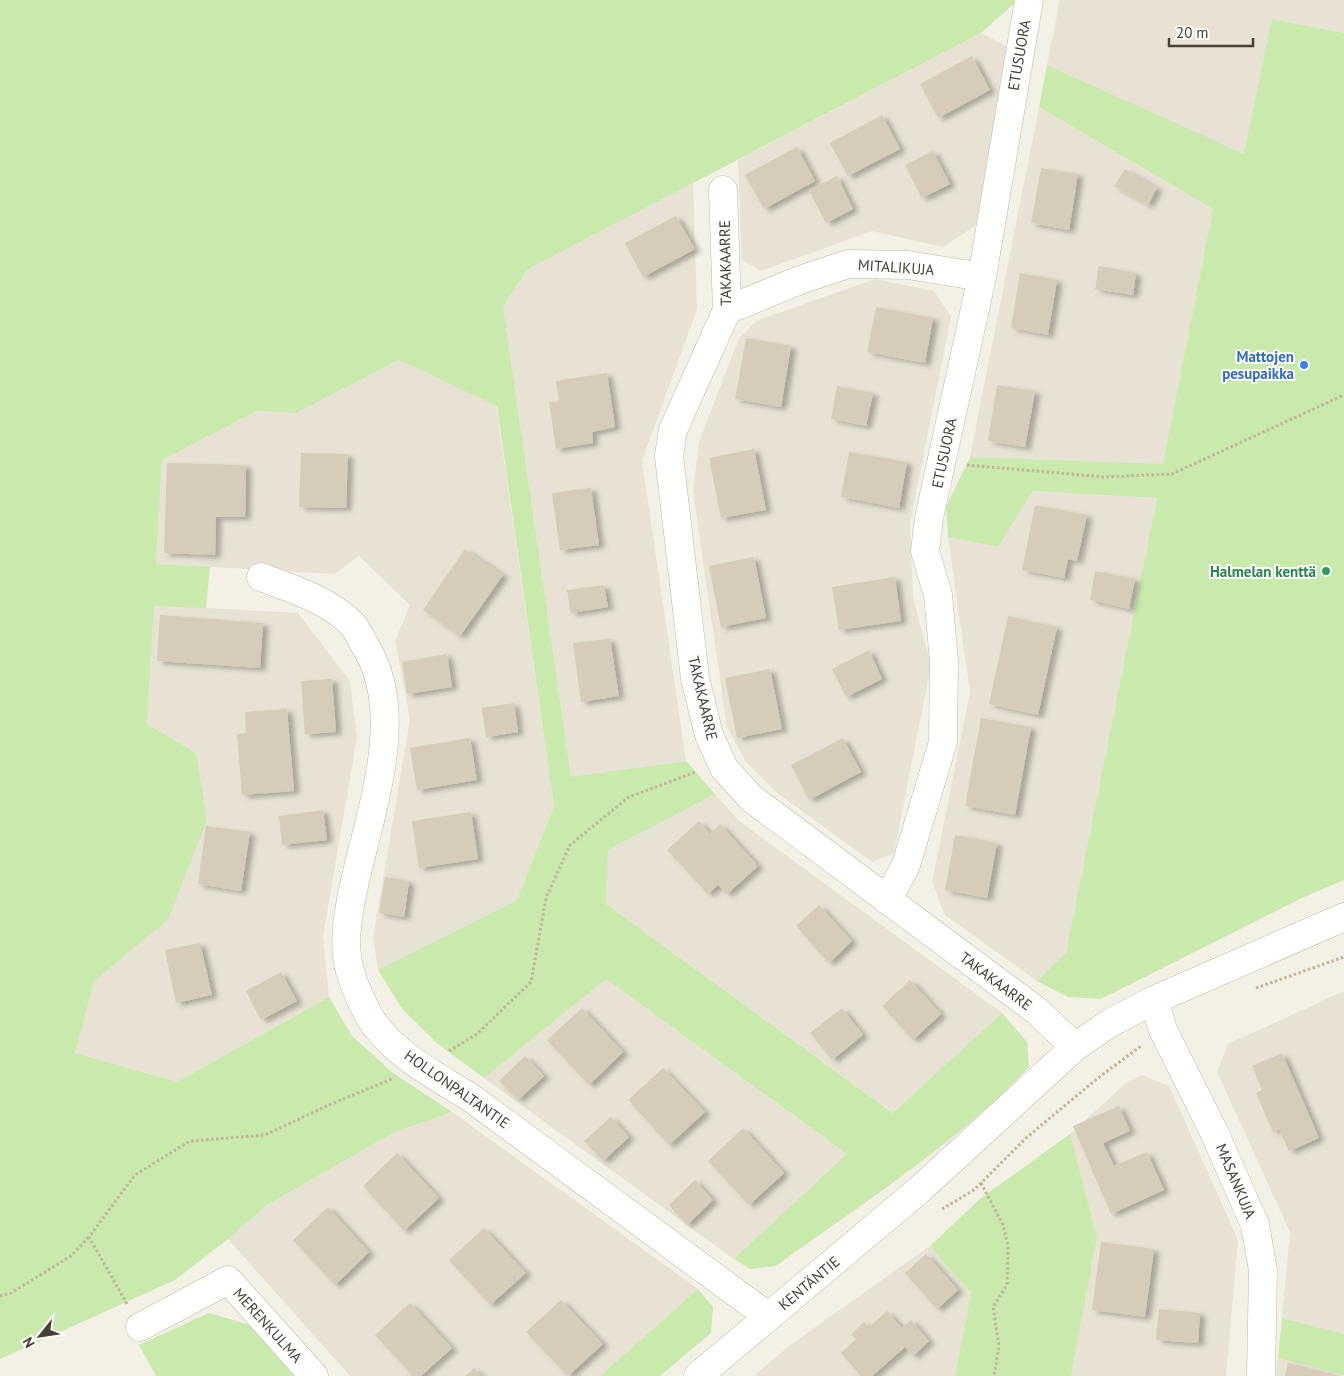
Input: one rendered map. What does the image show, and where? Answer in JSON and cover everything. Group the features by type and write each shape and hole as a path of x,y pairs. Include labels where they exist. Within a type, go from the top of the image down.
{"street":[{"name":"ETUSUORA","path":"887,900 906,864 943,742 944,660 938,595 925,551 929,518 982,277 1029,0"},
{"name":"TAKAKAARRE","path":"723,190 727,310 674,430 669,456 695,678 709,736 724,768 751,798 1037,1011 1075,1047"},
{"name":"MITALIKUJA","path":"727,310 800,280 848,264 908,265 982,277"},
{"name":"HOLLONPALTANTIE","path":"261,577 317,598 352,624 372,657 381,682 386,711 384,749 349,908 347,956 356,987 370,1017 391,1042 421,1067 471,1098 769,1317"},
{"path":"1075,1047 1110,1023 1154,1000 1344,917"},
{"name":"MASANKUJA","path":"1154,1000 1163,1030 1214,1132 1255,1225 1263,1270 1261,1376"},
{"name":"KENTÄNTIE","path":"698,1376 919,1190 1075,1047"},
{"name":"MERENKULMA","path":"140,1327 228,1280 314,1376"}],"path":[{"path":"942,462 1105,477 1172,474 1344,395"},
{"path":"1255,989 1344,957"},
{"path":"934,1214 974,1190 1026,1138 1098,1078 1163,1030"},
{"path":"981,1183 1003,1225 1008,1244 1007,1285 993,1308 998,1346 994,1376"},
{"path":"0,1296 11,1293 71,1256 89,1237"}],"shaded area":[{"path":"1060,0 1344,0 1344,33 1272,19 1245,155 1047,65"},
{"path":"981,33 1012,49 978,224 943,247 872,231 761,271 742,260 738,160"},
{"path":"1039,107 1213,209 1163,465 970,457"},
{"path":"693,183 697,309 642,461 686,761 571,778 503,306 528,269"},
{"path":"875,279 934,291 951,317 910,523 913,597 931,665 894,853 872,862 776,792 746,762 727,727 693,491 699,442 739,338 756,321"},
{"path":"399,360 496,405 554,806 517,900 378,970 373,938 410,719 395,641 410,605 359,556 334,574 156,564 162,460 257,411 296,413"},
{"path":"1033,491 1157,498 1066,954 1037,981 945,915 932,882 970,692 948,537 998,547"},
{"path":"154,605 298,613 350,681 357,737 323,936 329,997 177,1082 75,1053 94,981 168,920 196,753 147,724"},
{"path":"715,794 739,821 1002,1013 894,1113 606,904 608,850"},
{"path":"606,979 848,1155 734,1259 484,1078"},
{"path":"1344,991 1344,1334 1282,1318 1290,1232 1217,1072 1228,1044"},
{"path":"1142,1075 1169,1086 1238,1240 1226,1376 1071,1376 1097,1237 1070,1134 1126,1083"},
{"path":"452,1112 698,1289 600,1376 350,1376 228,1239 267,1205 393,1133"},
{"path":"930,1246 971,1293 955,1376 754,1376 786,1348"},
{"path":"1278,1358 1344,1375 1344,1376 1276,1376"}],"green space":[{"path":"0,0 1018,0 981,33 528,269 503,306 571,777 686,761 715,794 608,850 606,904 893,1113 1002,1013 1027,1042 1029,1067 970,1122 875,1196 776,1266 750,1269 734,1259 847,1154 606,979 484,1078 438,1044 403,1010 378,970 517,900 554,806 497,406 399,360 296,413 257,411 162,460 156,564 210,567 206,608 154,606 147,724 196,753 207,820 168,920 94,981 75,1053 177,1082 329,997 352,1036 393,1073 452,1112 393,1133 267,1205 228,1239 175,1280 0,1359"},
{"path":"1272,19 1344,33 1344,880 1304,897 1101,999 1068,997 1037,981 1066,953 1157,498 1033,491 998,547 948,537 946,507 970,457 1163,464 1213,209 1039,107 1047,65 1244,154"},
{"path":"1070,1134 1097,1237 1071,1376 955,1376 971,1293 930,1246 980,1199"},
{"path":"698,1289 713,1307 711,1333 660,1376 600,1376"},
{"path":"209,1313 250,1325 294,1376 156,1376 139,1345"},
{"path":"1282,1318 1344,1334 1344,1375 1278,1358"}],"building":[{"path":"972,56 990,90 938,118 920,84"},
{"path":"882,115 900,149 848,176 830,143"},
{"path":"797,147 815,181 764,209 745,175"},
{"path":"933,151 950,184 922,198 905,165"},
{"path":"1041,168 1078,174 1069,230 1031,223"},
{"path":"1125,169 1157,188 1148,205 1114,186"},
{"path":"837,176 853,209 826,223 809,190"},
{"path":"676,216 695,249 643,277 625,243"},
{"path":"1099,266 1136,273 1133,295 1095,289"},
{"path":"1020,273 1057,280 1048,335 1011,328"},
{"path":"876,307 933,318 925,363 867,352"},
{"path":"746,338 791,346 781,407 735,399"},
{"path":"607,373 615,427 592,432 593,443 556,449 549,402 559,401 556,381"},
{"path":"997,385 1035,391 1025,447 988,441"},
{"path":"837,386 873,393 866,426 831,419"},
{"path":"754,449 766,510 721,518 709,458"},
{"path":"849,452 907,462 899,508 841,497"},
{"path":"301,453 348,454 346,508 299,507"},
{"path":"167,463 246,465 245,517 216,517 215,555 164,553"},
{"path":"591,488 599,545 560,550 552,493"},
{"path":"1035,505 1087,515 1077,561 1068,559 1064,578 1022,570"},
{"path":"465,549 503,575 460,636 423,610"},
{"path":"754,557 766,618 721,627 709,566"},
{"path":"1095,571 1135,579 1129,609 1090,600"},
{"path":"895,577 901,621 839,630 832,587"},
{"path":"604,585 608,607 571,613 567,590"},
{"path":"160,615 263,623 260,668 157,661"},
{"path":"1008,616 1057,627 1038,715 989,704"},
{"path":"610,639 619,696 581,702 573,643"},
{"path":"869,650 882,679 846,697 832,669"},
{"path":"447,654 452,687 407,694 402,662"},
{"path":"770,669 782,729 737,738 725,678"},
{"path":"332,679 336,732 305,734 301,681"},
{"path":"514,703 518,732 486,737 482,708"},
{"path":"287,709 294,791 242,795 237,734 246,733 245,712"},
{"path":"981,718 1031,727 1015,815 965,806"},
{"path":"470,738 477,780 417,790 410,748"},
{"path":"843,738 861,772 809,800 791,765"},
{"path":"323,810 327,840 282,845 279,816"},
{"path":"471,812 478,859 419,868 412,821"},
{"path":"699,821 710,834 720,824 758,866 727,894 718,885 708,894 667,850"},
{"path":"206,826 250,832 241,891 198,884"},
{"path":"955,835 997,843 987,898 945,890"},
{"path":"385,877 409,881 404,917 379,913"},
{"path":"819,905 852,941 829,963 796,926"},
{"path":"200,943 212,995 176,1003 165,950"},
{"path":"281,972 297,1001 261,1020 246,991"},
{"path":"910,980 941,1014 913,1040 882,1006"},
{"path":"582,1008 623,1052 589,1085 547,1040"},
{"path":"842,1008 863,1035 832,1060 810,1033"},
{"path":"1282,1053 1319,1138 1289,1151 1279,1129 1273,1132 1256,1093 1262,1090 1252,1066"},
{"path":"525,1056 544,1076 518,1100 499,1081"},
{"path":"663,1068 705,1112 669,1145 628,1100"},
{"path":"1119,1106 1130,1131 1103,1143 1114,1166 1147,1152 1164,1190 1111,1214 1073,1126"},
{"path":"611,1117 629,1137 603,1161 584,1141"},
{"path":"743,1128 784,1173 749,1205 708,1161"},
{"path":"397,1153 439,1198 404,1231 363,1186"},
{"path":"695,1180 713,1200 687,1225 669,1205"},
{"path":"328,1207 369,1252 335,1285 293,1240"},
{"path":"484,1228 526,1273 490,1305 449,1260"},
{"path":"1101,1242 1154,1249 1145,1317 1092,1310"},
{"path":"926,1254 958,1290 937,1309 905,1273"},
{"path":"561,1300 603,1344 568,1376 526,1332"},
{"path":"410,1303 452,1348 421,1376 413,1376 375,1335"},
{"path":"1159,1309 1200,1313 1198,1343 1156,1340"},
{"path":"887,1311 902,1328 911,1320 929,1341 913,1356 905,1347 872,1376 861,1376 841,1353 856,1339 851,1334 864,1322 869,1327"},
{"path":"1288,1363 1332,1374 1331,1376 1285,1376"},
{"path":"474,1368 481,1376 465,1376"}],"place":[{"name":"Mattojen pesupaikka","path":"1304,365"},
{"name":"Halmelan kenttä","path":"1326,571"}]}
